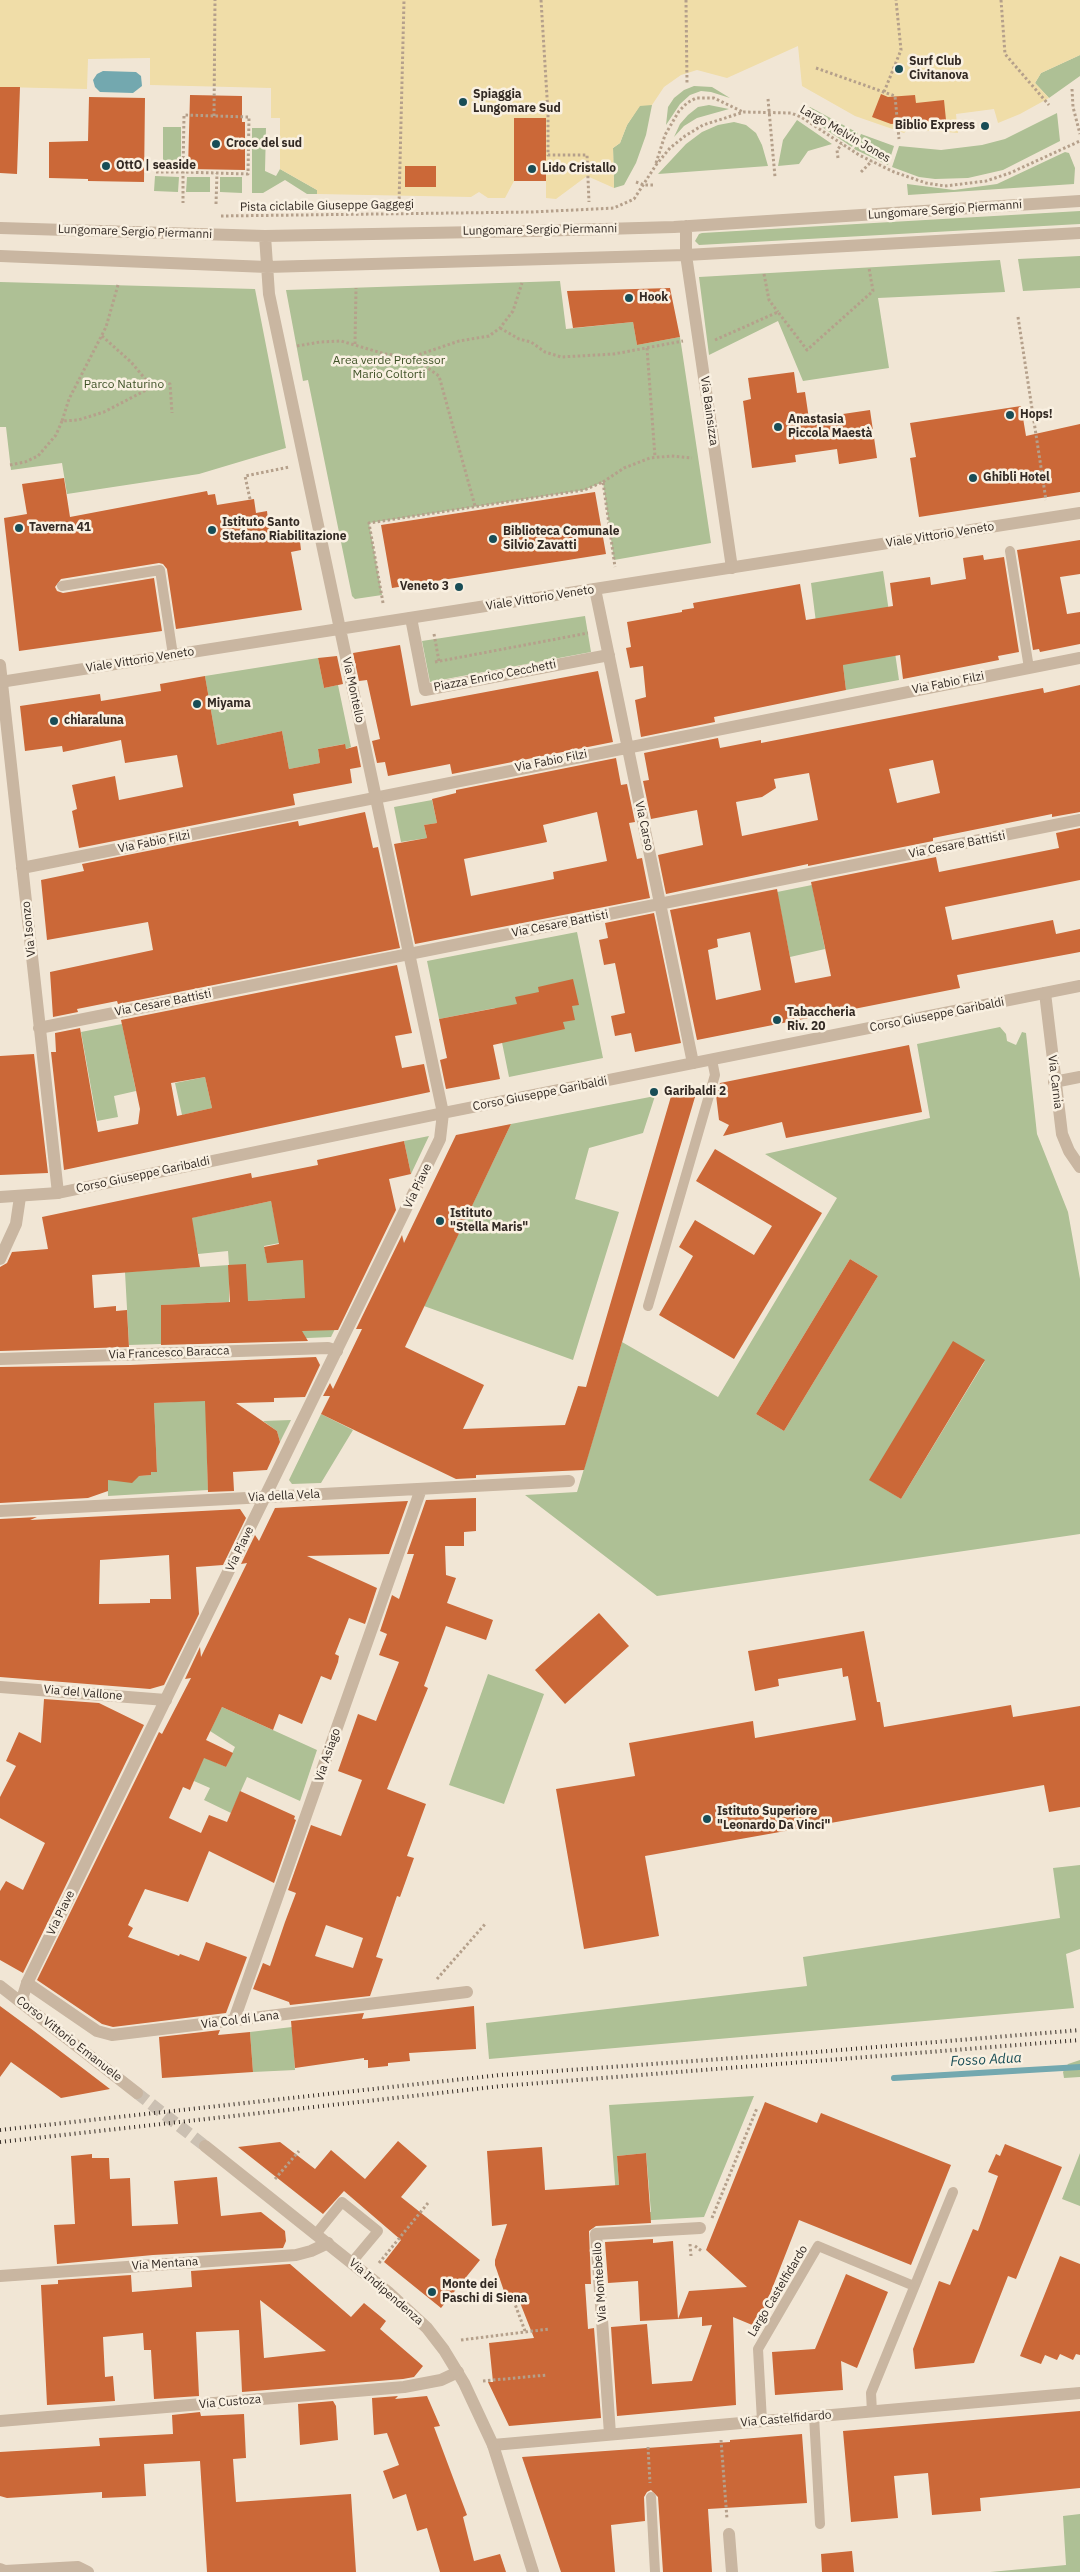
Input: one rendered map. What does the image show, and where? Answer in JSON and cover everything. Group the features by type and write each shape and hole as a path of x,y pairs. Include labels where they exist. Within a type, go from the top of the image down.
{"street":[{"name":"Lungomare Sergio Piermanni","path":"0,228 265,236 686,226 1080,201"},
{"name":"Via Bainsizza","path":"686,226 686,255 732,568"},
{"path":"0,256 267,267 686,255 1080,233"},
{"name":"Via Montello","path":"265,236 271,303 443,1113"},
{"name":"Viale Vittorio Veneto","path":"1,682 1080,513"},
{"name":"Via Carso","path":"595,589 694,1063"},
{"name":"Piazza Enrico Cecchetti","path":"410,618 425,690 608,655"},
{"name":"Via Fabio Filzi","path":"22,868 628,746 1080,658"},
{"name":"Via Isonzo","path":"0,665 58,1193"},
{"name":"Via Cesare Battisti","path":"40,1028 1080,820"},
{"name":"Corso Giuseppe Garibaldi","path":"0,1198 58,1193 443,1113 1080,986"},
{"name":"Via Carnia","path":"1045,993 1054,1082 1062,1134 1069,1151 1080,1167"},
{"path":"1054,1082 1080,1077"},
{"name":"Via Piave","path":"24,2004 23,1996 27,1983 437,1147 443,1113"},
{"path":"0,1259 16,1224 20,1197"},
{"name":"Via Francesco Baracca","path":"0,1359 328,1348 337,1352"},
{"name":"Via della Vela","path":"0,1511 569,1481"},
{"name":"Via Asiago","path":"234,2020 421,1489"},
{"name":"Via del Vallone","path":"0,1687 166,1700"},
{"path":"0,1985 19,1987 27,1983"},
{"name":"Via Col di Lana","path":"27,1983 104,2034 112,2035 467,1992"},
{"name":"Corso Vittorio Emanuele","path":"0,1985 137,2093"},
{"name":"Via Indipendenza","path":"205,2146 352,2262 408,2309 427,2328 458,2372 493,2445 533,2572"},
{"name":"Via Montebello","path":"610,2434 596,2234 700,2228"},
{"name":"Via Mentana","path":"0,2276 296,2255 311,2252 328,2243"},
{"name":"Via Custoza","path":"0,2421 404,2387 441,2380 458,2372"},
{"name":"Via Castelfidardo","path":"493,2445 1080,2393"},
{"path":"729,2534 732,2572"},
{"path":"0,2569 78,2567 88,2572"}],"lane":[{"path":"1010,551 1029,668"},
{"path":"62,586 160,570 173,654"},
{"path":"648,1306 715,1075 712,1060"},
{"path":"872,2412 871,2393 953,2192"},
{"path":"316,2234 342,2202 378,2231 352,2262"},
{"name":"Largo Castelfidardo","path":"762,2421 758,2349 818,2246 914,2286"},
{"path":"814,2416 820,2524"},
{"path":"651,2497 655,2572"}],"path":[{"path":"214,116 215,0"},
{"path":"399,204 404,0"},
{"path":"542,0 548,113 548,155 587,155 589,202"},
{"path":"686,0 688,84"},
{"path":"884,92 901,50 896,0"},
{"path":"1001,0 1005,54 1049,105"},
{"path":"816,68 895,96 899,139"},
{"path":"1072,89 1074,114 1080,134"},
{"name":"Largo Melvin Jones","path":"656,165 665,135 687,103 696,98 714,98 744,112"},
{"path":"768,99 775,177"},
{"name":"Largo Melvin Jones","path":"644,185 656,165 670,148 684,136 703,125 744,112 770,112 801,117 872,161 894,172 926,183 965,185 1010,173 1080,141"},
{"path":"156,172 183,172 248,174 249,116 184,115 183,172 183,203"},
{"path":"838,158 837,150 842,144"},
{"path":"861,172 872,161"},
{"path":"216,204 217,173"},
{"path":"636,182 644,185 655,185"},
{"name":"Pista ciclabile Giuseppe Gaggegi","path":"216,216 533,212 614,208 634,199 644,185"},
{"path":"764,274 769,300 807,350 873,292 869,268"},
{"path":"296,346 320,342 355,344 385,354 412,357 459,341 489,336 500,328 513,311 522,283"},
{"path":"10,465 38,456 52,440 62,422 69,399 102,336 115,300 118,285"},
{"path":"355,344 356,288"},
{"path":"708,344 778,312"},
{"path":"1018,317 1046,500"},
{"path":"500,328 520,339 531,342 545,352 561,357 614,354 685,341"},
{"path":"102,336 131,362 152,387"},
{"path":"647,348 655,457"},
{"path":"412,357 439,376 475,506"},
{"path":"62,422 78,420 104,412 162,381 170,384 172,413"},
{"path":"384,603 369,523 584,490 603,482 624,468 655,457 692,458"},
{"path":"250,500 245,476 290,467"},
{"path":"603,482 615,567"},
{"path":"269,527 301,520"},
{"path":"420,664 604,630"},
{"path":"434,634 439,661"},
{"path":"420,1998 486,1923"},
{"path":"700,2228 708,2228 757,2108"},
{"path":"275,2179 299,2151"},
{"path":"380,2263 428,2203"},
{"path":"512,2296 526,2331"},
{"path":"461,2340 549,2328"},
{"path":"483,2381 547,2375"},
{"path":"720,2425 729,2534"},
{"path":"647,2431 651,2497"}],"green space":[{"path":"1080,55 1080,76 1049,98 1035,83 1041,73"},
{"path":"694,86 712,87 730,98 701,91 690,95 680,104 666,125 668,107 674,98 684,90"},
{"path":"640,105 652,105 646,135 636,163 624,185 614,188 613,148 620,143 627,125"},
{"path":"709,105 729,109 697,118 684,126 674,137 680,124 688,115 698,107"},
{"path":"810,107 858,133 852,147 804,115"},
{"path":"1057,113 1060,141 1003,170 968,178 935,179 919,177 892,167 899,146 941,150 982,145 1005,139"},
{"path":"797,120 832,144 808,151 799,164 778,166 783,140"},
{"path":"734,122 746,125 756,133 762,145 768,166 658,174 686,144 702,132 718,125"},
{"path":"163,127 181,127 181,170 163,170"},
{"path":"252,128 266,128 265,171 276,176 280,169 317,190 317,194 307,194 285,180 263,193 252,193"},
{"path":"861,134 894,146 888,165 854,149"},
{"path":"1065,152 1069,153 1075,168 1074,184 908,195 907,184 954,190 997,184"},
{"path":"155,176 179,177 178,192 154,191"},
{"path":"187,177 210,177 210,192 186,192"},
{"path":"220,177 242,177 242,193 220,192"},
{"path":"1080,211 1080,224 699,245 695,241 699,234 702,233"},
{"path":"1080,256 1080,288 1023,291 1018,259"},
{"path":"1000,260 1005,292 878,298 889,368 803,381 778,321 709,355 699,277"},
{"name":"Area verde Professor Mario Coltorti","path":"560,281 566,329 633,322 637,345 680,337 711,543 614,560 603,482 584,490 369,523 382,595 355,599 352,596 308,380 303,381 286,290"},
{"name":"Parco Naturino","path":"0,282 255,289 286,448 199,474 67,494 62,463 11,470 6,427 0,427"},
{"path":"883,571 899,680 846,690 843,665 820,654 811,583"},
{"path":"585,616 591,652 430,682 422,641"},
{"path":"318,658 324,688 338,685 351,747 346,749 344,744 318,749 320,763 289,769 282,731 217,745 205,676"},
{"path":"432,800 437,823 424,825 427,838 401,842 394,807"},
{"path":"812,885 825,949 790,957 777,892"},
{"path":"577,932 603,1058 509,1077 495,1008 439,1019 427,961"},
{"path":"122,1024 136,1091 114,1096 118,1117 97,1121 81,1032"},
{"path":"1000,1027 1006,1034 1007,1041 1016,1045 1022,1032 1026,1033 1037,1134 1068,1212 1080,1279 1080,1534 657,1596 525,1495 577,1492 622,1342 718,1397 837,1198 765,1154 930,1118 917,1044","holes":["850,1259 878,1276 784,1431 756,1414","985,1361 901,1499 870,1480"]},
{"path":"205,1077 212,1108 182,1115 175,1083"},
{"path":"655,1096 643,1133 589,1148 575,1199 619,1212 573,1360 424,1306 511,1124"},
{"path":"429,1136 411,1174 404,1141"},
{"path":"271,1201 277,1230 331,1233 264,1246 267,1262 371,1256 331,1337 285,1339 282,1299 247,1301 246,1264 239,1279 229,1280 229,1302 162,1305 161,1344 129,1345 125,1272 229,1265 228,1251 198,1254 191,1218"},
{"path":"216,1400 206,1424 208,1490 108,1496 107,1447 135,1476 151,1475 151,1472 157,1472 154,1403"},
{"path":"321,1414 353,1430 321,1483 292,1484 289,1480"},
{"path":"291,1420 280,1442 277,1431 263,1421"},
{"path":"488,1674 544,1694 504,1804 449,1785"},
{"path":"222,1707 317,1750 300,1801 247,1777 231,1813 204,1800 210,1788 194,1781 199,1755 226,1767 235,1747 210,1731"},
{"path":"1080,1865 1080,1949 1066,1954 1074,2008 489,2059 486,2023 807,1986 803,1957 1060,1918 1053,1868"},
{"path":"292,2027 295,2070 253,2072 250,2032"},
{"path":"1080,2060 1080,2077 1064,2078 1063,2072 1068,2064"},
{"path":"754,2096 704,2217 618,2222 609,2105","holes":["646,2153 651,2212 621,2214 617,2156"]},
{"path":"1080,2153 1080,2206 1062,2199"},
{"path":"1080,2514 1080,2572 990,2572 1066,2565 1063,2516"}],"sand":[{"name":"Spiaggia Lungomare Sud","path":"0,0 1080,0 1080,55 1041,73 1035,83 1049,98 1020,114 998,123 994,109 956,114 958,133 909,129 904,133 855,116 802,86 798,46 727,78 697,70 681,75 664,87 652,105 640,106 627,125 620,143 613,148 614,188 587,176 556,199 546,198 546,119 514,119 514,181 505,198 488,198 479,192 471,197 317,194 317,190 280,169 280,118 271,118 271,88 150,85 150,58 88,59 87,89 0,87"}],"water":[{"path":"103,71 136,72 141,76 142,86 133,93 100,92 95,87 93,80 97,74"}],"building":[{"path":"0,87 20,87 17,174 0,173"},
{"path":"881,94 888,97 915,95 916,103 944,100 946,120 891,124 872,117"},
{"path":"190,95 242,96 242,122 245,122 245,170 188,169"},
{"path":"89,97 145,98 144,182 49,178 49,142 88,141"},
{"path":"514,118 546,118 546,181 514,181"},
{"path":"405,166 436,166 436,187 405,187"},
{"path":"670,288 680,337 637,345 633,322 573,328 567,291"},
{"path":"794,372 797,393 805,392 809,419 870,410 877,458 839,464 837,449 795,455 796,462 752,468 743,401 751,399 748,378"},
{"path":"1021,406 1026,436 1080,424 1080,492 919,517 910,458 916,457 910,423"},
{"path":"64,478 70,517 207,491 208,495 215,494 217,505 254,499 256,513 267,511 270,538 299,533 301,550 291,552 302,610 176,629 167,569 163,564 159,563 61,579 55,587 57,591 63,593 154,578 162,631 19,651 4,518 27,514 22,484"},
{"name":"Biblioteca Comunale Silvio Zavatti","path":"595,492 606,554 392,588 381,525"},
{"path":"1080,540 1080,574 1060,577 1067,614 1080,612 1080,644 1040,652 1039,649 1033,650 1017,550"},
{"path":"983,555 984,560 1004,557 1019,652 998,656 999,660 903,679 900,655 843,665 846,690 714,717 715,722 641,737 635,700 646,697 643,666 630,668 626,648 631,647 627,622 682,612 682,610 694,608 693,603 800,584 806,620 893,606 890,583 930,577 931,585 966,579 963,558"},
{"path":"400,645 411,706 598,671 613,742 452,774 450,764 388,776 385,762 377,763 372,741 380,739 367,680 359,681 353,653"},
{"path":"337,656 343,684 324,688 318,658"},
{"path":"205,676 217,745 282,731 289,769 320,763 318,749 345,744 346,749 357,746 361,767 350,769 352,783 293,794 295,805 79,848 72,811 77,809 72,785 115,776 119,800 183,787 177,755 125,763 121,740 63,752 62,746 25,751 20,706 100,694 101,701 161,691 160,684"},
{"path":"1080,685 1080,812 1052,817 1052,814 933,838 933,841 808,866 808,864 666,894 658,855 703,845 697,810 651,819 643,781 649,780 644,753 718,738 720,748 761,740 761,743 1043,688 1044,693","holes":["933,760 940,793 897,803 889,769","809,773 818,820 742,836 736,802 762,797 776,788 774,779"]},
{"path":"616,758 621,785 627,784 635,822 629,823 637,859 642,858 650,898 415,944 394,844 427,838 424,825 437,823 432,799 456,793 456,790","holes":["597,812 607,861 553,872 554,879 471,896 464,859 547,842 543,825"]},
{"path":"365,812 373,848 378,847 400,948 118,1004 117,1001 77,1009 78,1012 53,1017 50,972 153,950 148,922 47,940 41,880 84,871 82,864 298,821 299,826"},
{"path":"1080,828 1080,880 945,907 952,940 1053,920 1056,934 1080,929 1080,952 957,975 960,988 697,1040 670,910 777,889 795,983 831,976 811,882 936,857 939,872 1059,848 1056,833","holes":["750,932 761,990 716,1000 708,950 718,947 717,939"]},
{"path":"654,913 681,1043 635,1052 631,1033 615,1036 611,1016 625,1013 615,963 604,965 599,940 608,938 605,923"},
{"path":"397,965 412,1033 395,1036 402,1068 424,1064 430,1092 64,1170 51,1052 56,1052 55,1033 80,1028 98,1132 138,1124 140,1109 121,1020","holes":["205,1077 212,1108 177,1116 171,1083"]},
{"path":"573,979 579,1005 572,1006 575,1020 563,1022 565,1029 493,1045 500,1079 446,1089 440,1060 447,1058 439,1019 517,1004 515,997 539,992 538,987"},
{"path":"909,1045 922,1112 786,1138 782,1122 723,1136 729,1125 719,1120 716,1095 720,1083"},
{"path":"34,1054 48,1173 0,1175 0,1056"},
{"name":"Istituto \"Stella Maris\"","path":"698,1087 584,1470 476,1475 476,1478 456,1479 321,1414 330,1396 323,1396 330,1383 333,1389 362,1329 356,1329 402,1235 404,1243 456,1135 511,1124 405,1347 484,1385 463,1429 565,1425 578,1386 586,1387 672,1093"},
{"path":"404,1141 411,1174 389,1179 396,1210 338,1330 302,1331 308,1341 161,1345 161,1305 230,1302 228,1265 246,1264 248,1301 305,1298 303,1260 267,1263 264,1247 279,1244 271,1201 192,1218 200,1267 92,1275 94,1308 116,1306 116,1311 127,1310 129,1347 0,1351 0,1267 7,1263 12,1252 48,1249 42,1217 251,1173 252,1178 318,1165 317,1160"},
{"path":"715,1149 822,1213 734,1359 659,1315 693,1256 679,1247 695,1220 754,1255 772,1226 696,1181"},
{"path":"850,1259 878,1276 784,1431 756,1414"},
{"path":"953,1341 985,1360 901,1499 869,1480"},
{"path":"316,1357 320,1365 305,1397 274,1398 274,1402 236,1403 277,1431 280,1442 267,1470 233,1472 234,1491 208,1492 205,1401 154,1403 157,1472 151,1472 151,1475 139,1476 132,1483 108,1480 108,1491 88,1498 0,1503 0,1367 130,1365"},
{"path":"476,1498 476,1531 464,1532 464,1546 445,1546 446,1575 456,1578 447,1603 493,1620 486,1640 446,1626 424,1686 428,1688 387,1789 426,1804 407,1856 414,1858 400,1897 397,1896 376,1957 383,1959 370,1996 290,2005 289,2002 253,1989 263,1963 270,1966 296,1893 288,1890 311,1825 341,1836 362,1780 338,1771 358,1714 376,1721 399,1662 379,1655 387,1634 380,1631 392,1595 399,1599 414,1554 407,1554 426,1500","holes":["326,1925 363,1938 353,1968 315,1956"]},
{"path":"408,1501 389,1554 307,1556 377,1588 365,1624 349,1618 335,1654 339,1656 331,1680 321,1676 302,1724 279,1714 273,1730 222,1707 206,1740 233,1753 226,1767 204,1758 190,1790 183,1787 169,1818 201,1833 209,1815 227,1822 240,1791 295,1816 294,1819 296,1820 274,1883 209,1851 188,1902 145,1889 128,1925 133,1928 128,1937 179,1956 180,1954 199,1961 206,1942 247,1957 226,2013 113,2027 102,2024 37,1980 159,1732 162,1734 191,1678 185,1679 200,1647 201,1657 247,1563 241,1564 255,1535 259,1541 275,1508"},
{"path":"240,1509 246,1518 223,1565 196,1567 199,1614 164,1685 150,1689 0,1677 0,1519 37,1517 30,1520","holes":["169,1555 171,1599 150,1599 150,1603 99,1604 100,1560"]},
{"path":"599,1613 629,1646 565,1704 535,1670"},
{"name":"Istituto Superiore \"Leonardo Da Vinci\"","path":"864,1631 877,1702 880,1702 884,1727 1011,1705 1013,1717 1080,1706 1080,1807 1049,1812 1044,1785 645,1856 659,1936 584,1949 556,1789 635,1776 629,1743 753,1721 755,1738 856,1720 848,1676 843,1677 842,1668 778,1679 779,1686 755,1691 748,1651"},
{"path":"44,1699 99,1703 144,1725 23,1973 0,1960 0,1891 6,1881 23,1890 45,1843 0,1818 0,1797 16,1766 6,1761 19,1732 41,1743"},
{"path":"0,2006 110,2089 61,2098 11,2062 0,2077"},
{"path":"474,2006 476,2049 409,2053 410,2061 388,2063 388,2066 368,2068 368,2060 364,2060 364,2058 295,2068 291,2021 364,2013 362,2019"},
{"path":"220,2030 218,2035 250,2032 253,2072 162,2078 159,2037"},
{"path":"765,2102 817,2123 821,2113 951,2165 911,2265 799,2220 757,2327 733,2317 736,2405 617,2416 611,2327 647,2324 652,2384 692,2381 712,2325 702,2326 702,2317 678,2319 689,2291 747,2287 706,2250"},
{"path":"398,2141 427,2166 401,2197 480,2260 441,2308 384,2262 401,2240 344,2191 323,2214 238,2147 280,2142 315,2169 331,2150 365,2179"},
{"path":"1005,2144 1062,2167 1016,2279 1008,2276 974,2363 915,2369 913,2349 939,2281 950,2285 973,2229 978,2231 998,2176 988,2172 996,2154 1000,2156"},
{"path":"542,2147 545,2190 619,2185 617,2156 646,2153 651,2223 596,2226 589,2231 591,2284 585,2284 588,2329 594,2328 601,2418 509,2426 488,2382 493,2382 489,2343 534,2338 517,2295 506,2297 495,2265 507,2224 492,2226 487,2151"},
{"path":"92,2154 92,2158 109,2158 110,2179 130,2178 132,2226 178,2224 174,2181 217,2177 221,2216 261,2212 285,2231 286,2241 283,2248 153,2255 57,2264 54,2225 75,2224 71,2156"},
{"path":"653,2239 653,2243 673,2241 678,2319 640,2321 638,2281 608,2283 605,2242"},
{"path":"1060,2256 1080,2264 1080,2355 1076,2354 1073,2360 1060,2354 1057,2360 1045,2355 1041,2364 1020,2356"},
{"path":"290,2264 351,2317 364,2303 386,2321 380,2329 423,2366 414,2377 403,2379 242,2392 239,2330 196,2332 199,2396 154,2399 151,2350 144,2350 143,2333 103,2337 105,2377 113,2376 115,2401 47,2405 41,2285 58,2284 58,2280 131,2275 132,2292 192,2287 191,2271","holes":["260,2300 326,2351 264,2358"]},
{"path":"846,2274 888,2292 857,2368 841,2361 843,2390 775,2395 772,2352 815,2349"},
{"path":"398,2396 395,2399 427,2396 440,2426 434,2427 467,2515 463,2517 474,2561 500,2554 506,2572 440,2572 427,2528 417,2531 406,2494 393,2499 383,2471 399,2465 387,2433 374,2435 372,2398"},
{"path":"333,2401 336,2406 338,2440 300,2445 298,2404"},
{"path":"1080,2411 1080,2488 980,2498 981,2511 932,2515 928,2473 894,2476 898,2518 851,2522 843,2431"},
{"path":"200,2412 201,2416 244,2414 246,2458 233,2459 236,2502 351,2494 356,2572 207,2572 200,2461 144,2464 146,2496 102,2498 102,2492 7,2498 0,2496 0,2452 100,2446 99,2438 173,2434 172,2415"},
{"path":"802,2434 807,2503 708,2509 712,2572 663,2572 658,2497 651,2490 644,2497 645,2521 611,2525 615,2572 561,2572 522,2457 730,2442 730,2440"},
{"path":"852,2551 854,2572 822,2572 821,2554"}],"waterway":[{"name":"Fosso Adua","path":"894,2078 1080,2067"}],"tunnel":[{"path":"137,2093 205,2146"}],"railway":[{"path":"0,2130 500,2075 804,2053 1080,2030"},
{"path":"0,2142 502,2086 1080,2040"}],"place":[{"name":"Surf Club Civitanova","path":"899,69"},
{"name":"Spiaggia Lungomare Sud","path":"463,102"},
{"name":"Biblio Express","path":"985,126"},
{"name":"Croce del sud","path":"216,144"},
{"name":"OttO | seaside","path":"106,166"},
{"name":"Lido Cristallo","path":"532,169"},
{"name":"Hook","path":"629,298"},
{"name":"Hops!","path":"1010,415"},
{"name":"Anastasia Piccola Maestà","path":"778,427"},
{"name":"Ghibli Hotel","path":"973,478"},
{"name":"Taverna 41","path":"19,528"},
{"name":"Istituto Santo Stefano Riabilitazione","path":"212,530"},
{"name":"Biblioteca Comunale Silvio Zavatti","path":"493,539"},
{"name":"Veneto 3","path":"459,587"},
{"name":"Miyama","path":"197,704"},
{"name":"chiaraluna","path":"54,721"},
{"name":"Tabaccheria Riv. 20","path":"777,1020"},
{"name":"Garibaldi 2","path":"654,1092"},
{"name":"Istituto \"Stella Maris\"","path":"440,1221"},
{"name":"Istituto Superiore \"Leonardo Da Vinci\"","path":"707,1819"},
{"name":"Monte dei Paschi di Siena","path":"432,2292"}]}
